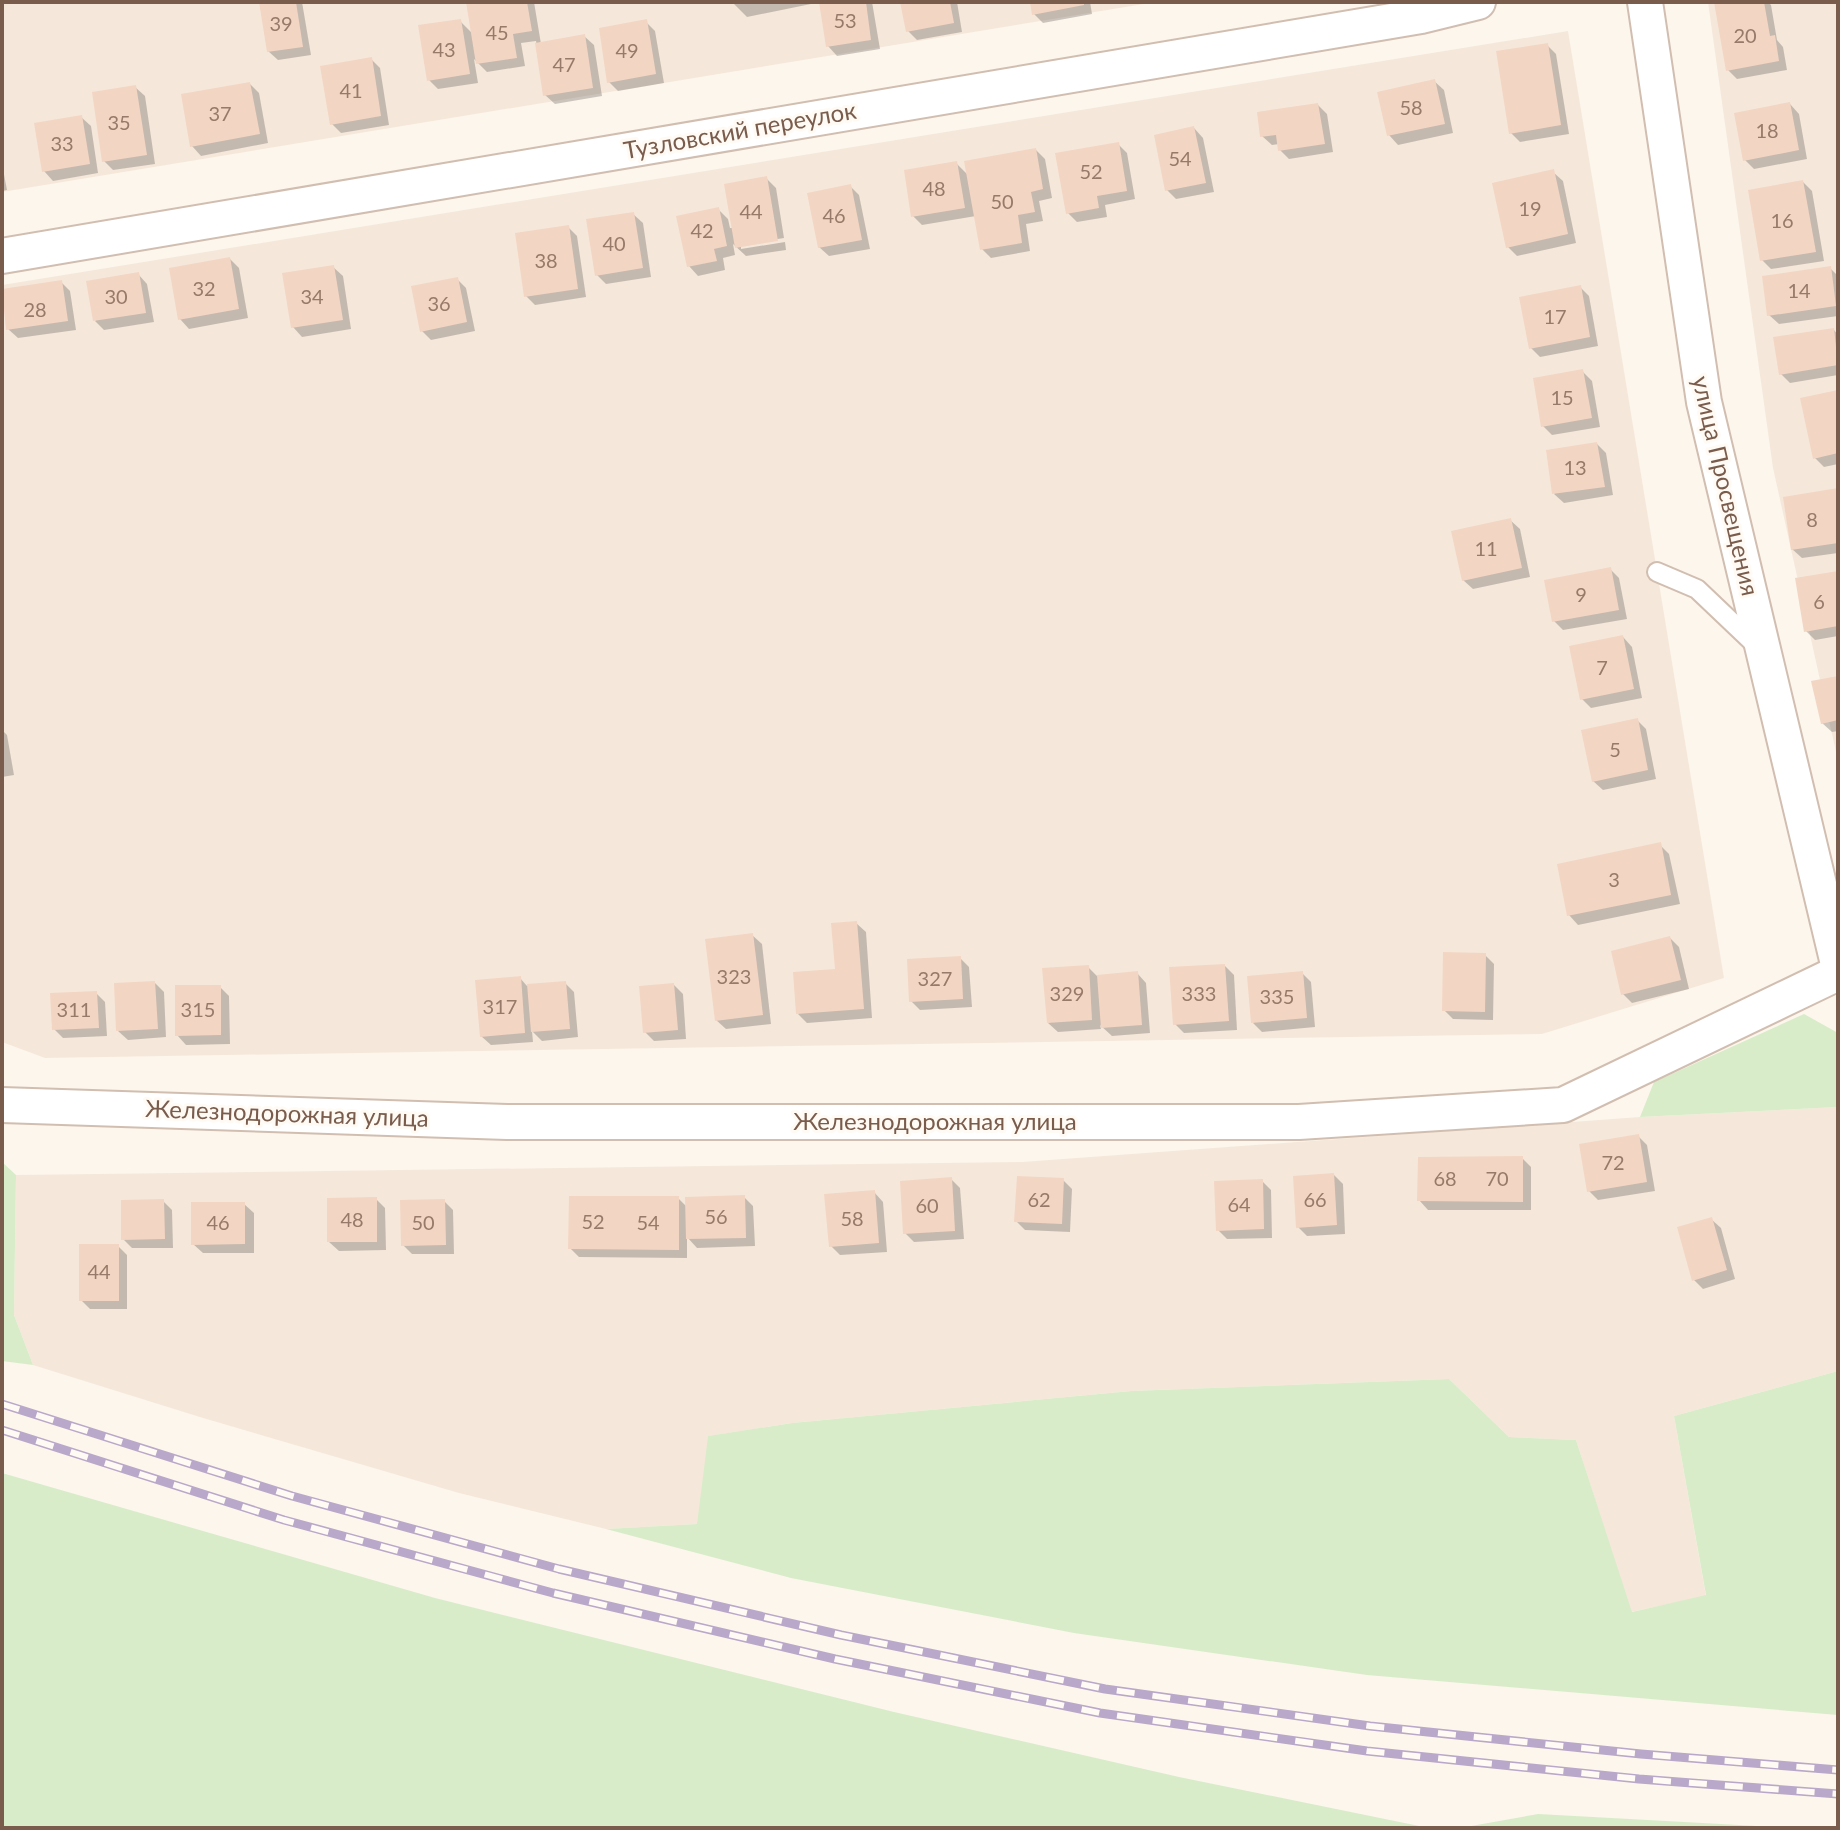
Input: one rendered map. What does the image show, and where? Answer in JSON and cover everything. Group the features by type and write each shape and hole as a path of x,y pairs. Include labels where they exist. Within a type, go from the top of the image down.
{"street":[{"name":"Тузловский переулок","path":"2,256 1421,16 1478,2"},
{"name":"улица Просвещения","path":"1645,2 1704,402 1838,964"},
{"name":"Железнодорожная улица","path":"2,1105 507,1122 1299,1122 1563,1105 1838,973"}],"lane":[{"path":"1657,572 1697,589 1763,651"}],"shaded area":[{"path":"2,2 1156,2 2,192"},
{"path":"1708,2 1838,2 1838,761 1773,468"},
{"path":"1568,31 1724,978 1542,1034 45,1058 2,1042 2,285"},
{"path":"1838,1107 1838,1371 1674,1416 1706,1596 1631,1612 1576,1440 1509,1437 1449,1379 1131,1391 792,1423 709,1436 698,1524 606,1529 459,1493 33,1365 14,1315 16,1175 1022,1162 1640,1117"}],"green space":[{"path":"1804,1014 1838,1033 1838,1107 1640,1117 1654,1082"},
{"path":"2,1162 16,1175 14,1315 33,1365 2,1361"},
{"path":"1838,1371 1838,1715 1367,1675 1074,1633 791,1578 606,1529 697,1524 708,1436 792,1423 1131,1391 1449,1379 1509,1437 1576,1440 1632,1612 1706,1595 1674,1416"},
{"path":"2,1473 435,1598 894,1712 1179,1777 1429,1828 2,1828"},
{"path":"1538,1814 1793,1828 1460,1828"}],"building":[{"path":"259,2 296,2 303,47 267,52"},
{"path":"466,2 527,2 532,31 513,34 517,58 476,64"},
{"path":"819,2 866,2 871,40 826,47"},
{"path":"900,2 950,2 954,23 906,32"},
{"path":"1030,2 1084,2 1084,5 1032,15"},
{"path":"1714,2 1764,2 1770,36 1775,35 1779,61 1726,71"},
{"path":"461,19 470,74 427,81 418,25"},
{"path":"647,19 656,74 607,83 599,28"},
{"path":"585,34 593,88 543,96 535,43"},
{"path":"1548,43 1561,125 1509,134 1496,51"},
{"path":"372,57 381,116 330,125 320,66"},
{"path":"1435,79 1445,124 1387,136 1377,92"},
{"path":"250,82 260,134 190,147 181,94"},
{"path":"136,85 147,155 102,162 92,92"},
{"path":"1790,102 1799,150 1743,161 1734,113"},
{"path":"1318,103 1325,144 1278,151 1276,135 1260,137 1257,112"},
{"path":"82,115 90,164 42,172 34,123"},
{"path":"1194,126 1206,183 1165,191 1154,135"},
{"path":"1119,142 1127,191 1097,196 1099,208 1066,214 1055,153"},
{"path":"1036,148 1043,189 1031,192 1035,212 1018,215 1022,243 980,250 964,161"},
{"path":"957,161 965,208 911,217 904,170"},
{"path":"1554,169 1568,234 1506,248 1492,183"},
{"path":"767,176 778,241 735,248 724,184"},
{"path":"1803,180 1816,252 1760,261 1748,190"},
{"path":"851,184 862,240 818,248 807,193"},
{"path":"719,207 727,246 714,249 717,261 687,267 676,216"},
{"path":"634,212 643,268 595,276 586,219"},
{"path":"569,225 578,289 524,297 515,233"},
{"path":"230,257 239,309 178,320 169,268"},
{"path":"334,265 343,320 291,328 282,273"},
{"path":"1831,266 1836,306 1767,316 1762,276"},
{"path":"139,272 146,313 93,321 86,281"},
{"path":"458,277 467,322 420,332 411,286"},
{"path":"62,280 68,321 6,330 2,289"},
{"path":"1581,285 1590,337 1529,349 1519,297"},
{"path":"1834,328 1838,365 1779,375 1773,337"},
{"path":"1583,369 1592,418 1541,427 1533,378"},
{"path":"1838,390 1838,453 1813,459 1800,398"},
{"path":"1597,442 1605,487 1552,494 1546,450"},
{"path":"1838,488 1838,543 1791,550 1783,497"},
{"path":"1511,518 1522,568 1462,581 1451,531"},
{"path":"1611,567 1619,610 1552,622 1544,580"},
{"path":"1838,571 1838,626 1804,632 1795,578"},
{"path":"1623,635 1634,689 1580,700 1569,646"},
{"path":"1838,676 1838,720 1821,724 1811,681"},
{"path":"1638,718 1648,770 1592,782 1581,730"},
{"path":"1661,842 1671,895 1567,916 1557,864"},
{"path":"857,921 864,1009 796,1014 793,972 835,969 831,923"},
{"path":"753,933 763,1015 715,1021 705,939"},
{"path":"1670,936 1681,980 1621,995 1611,951"},
{"path":"1443,952 1486,953 1485,1012 1442,1011"},
{"path":"961,956 963,999 909,1002 907,959"},
{"path":"1225,964 1229,1021 1173,1025 1169,967"},
{"path":"1089,965 1092,1020 1047,1023 1042,968"},
{"path":"1138,971 1142,1025 1101,1028 1097,975"},
{"path":"1303,971 1307,1018 1251,1023 1247,976"},
{"path":"521,976 525,1033 480,1037 475,980"},
{"path":"155,981 158,1029 116,1031 114,983"},
{"path":"566,981 570,1029 531,1032 527,984"},
{"path":"674,983 678,1030 643,1033 639,986"},
{"path":"175,985 221,985 221,1035 175,1036"},
{"path":"97,991 99,1028 52,1030 50,993"},
{"path":"1639,1134 1647,1182 1587,1192 1579,1144"},
{"path":"1523,1156 1523,1202 1417,1201 1418,1157"},
{"path":"1334,1173 1337,1225 1296,1228 1293,1176"},
{"path":"1017,1176 1064,1178 1062,1224 1014,1222"},
{"path":"952,1177 955,1231 903,1234 900,1181"},
{"path":"1263,1179 1264,1229 1216,1231 1214,1181"},
{"path":"875,1190 879,1243 829,1247 824,1194"},
{"path":"745,1195 746,1238 686,1239 685,1197"},
{"path":"569,1196 679,1196 679,1250 568,1249"},
{"path":"377,1197 377,1242 327,1242 327,1198"},
{"path":"164,1199 165,1239 121,1240 121,1200"},
{"path":"445,1199 446,1245 401,1246 400,1200"},
{"path":"191,1202 245,1202 245,1244 191,1245"},
{"path":"1712,1217 1727,1270 1692,1281 1677,1227"},
{"path":"79,1244 119,1244 119,1301 79,1301"}],"railway":[{"path":"2,1404 292,1496 559,1569 841,1635 1105,1689 1370,1726 1641,1754 1838,1770"},
{"path":"2,1430 284,1520 553,1593 835,1659 1100,1713 1367,1751 1639,1779 1838,1794"}]}
